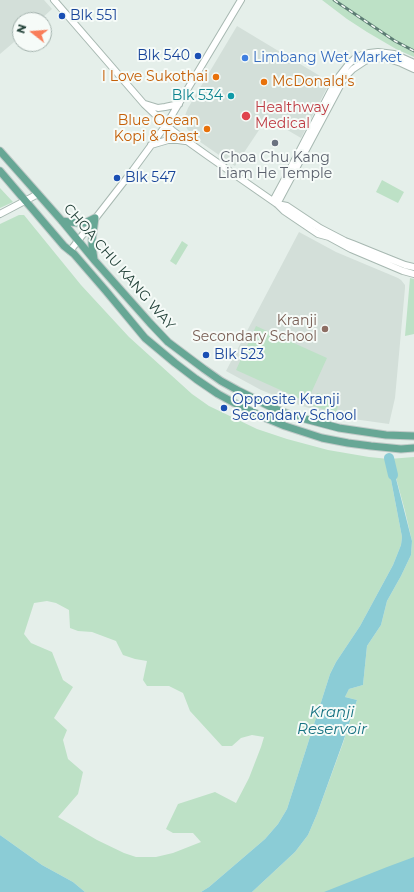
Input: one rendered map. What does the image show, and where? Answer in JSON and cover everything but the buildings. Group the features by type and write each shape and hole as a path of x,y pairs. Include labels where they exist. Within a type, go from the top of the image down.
{"main road":[{"name":"CHOA CHU KANG WAY","path":"0,151 150,323 168,342 204,369 239,391 270,407 290,415 339,428 386,435 414,436"},
{"name":"CHOA CHU KANG WAY","path":"0,171 64,246 106,291 145,338 175,363 218,394 261,416 285,426 322,438 371,446 414,448"},
{"path":"62,221 85,223 96,218"},
{"path":"95,261 92,246 92,233 96,218"}],"street":[{"path":"54,0 144,104 166,125 186,141 275,202 284,211 318,234 329,237 351,249 403,271 414,274"},
{"path":"70,251 166,125 240,0"},
{"path":"275,202 287,175 337,79 348,65 354,59 362,55 378,52 394,54 414,63"},
{"path":"275,202 342,82 352,69 370,59 386,58 401,63 414,70"},
{"path":"144,104 158,108 179,104"},
{"path":"151,145 168,140 186,141"},
{"path":"0,214 38,194"},
{"path":"275,202 286,206 320,228 345,241 405,265 414,267"}],"shaded area":[{"path":"0,0 44,0 52,9 49,12 12,12 12,44 0,54"},
{"path":"237,26 330,82 301,138 267,118 235,166 193,137 194,136 187,129 184,118 188,108"},
{"name":"Kranji Secondary School","path":"299,232 336,252 398,278 405,285 395,398 389,424 346,418 299,405 261,390 226,371"}],"green space":[{"path":"322,0 414,0 414,57 396,49 367,32"},
{"path":"382,180 404,192 398,203 376,192"},
{"path":"0,188 13,202 0,208"},
{"path":"19,215 24,215 81,285 129,337 192,394 209,406 257,429 328,450 389,459 414,457 414,892 252,892 295,852 308,835 343,743 357,700 345,697 349,689 363,685 367,646 381,625 387,601 411,555 412,541 392,463 388,464 402,537 401,545 393,565 360,626 336,662 330,674 287,809 278,824 265,839 209,887 201,892 85,892 73,882 42,865 0,835 0,224","holes":["47,601 56,603 69,610 70,628 78,631 92,632 116,641 123,655 147,661 143,680 147,686 169,686 183,693 190,711 222,746 232,746 241,738 252,735 264,737 249,778 236,803 215,792 178,804 166,829 173,833 193,833 201,842 173,853 156,857 136,857 97,840 58,817 78,794 83,772 68,759 63,740 67,730 54,718 73,687 63,680 52,652 31,643 24,634 34,603"]},
{"path":"182,241 188,245 176,265 170,261"},
{"path":"410,278 414,279 414,334 405,336"},
{"path":"256,326 327,358 307,402 236,370"},
{"path":"317,393 340,400 336,413 313,406"}],"water":[{"name":"Kranji Reservoir","path":"392,463 412,541 411,555 387,601 381,625 367,646 363,685 349,689 345,697 357,700 317,814 308,835 295,852 252,892 201,892 209,887 265,839 278,824 287,809 330,674 336,662 360,626 393,565 401,545 402,537 388,464"},
{"path":"0,835 42,865 73,882 85,892 0,892"},
{"path":"414,857 414,892 324,892 387,867"}],"waterway":[{"path":"389,458 393,475"}],"railway":[{"path":"334,0 395,41 414,51"}],"place":[{"name":"Blk 551","path":"62,16"},
{"name":"Blk 540","path":"198,56"},
{"name":"Limbang Wet Market","path":"245,58"},
{"name":"I Love Sukothai","path":"216,77"},
{"name":"McDonald's","path":"264,82"},
{"name":"Blk 534","path":"231,96"},
{"name":"Healthway Medical","path":"246,116"},
{"name":"Blue Ocean Kopi & Toast","path":"207,129"},
{"name":"Choa Chu Kang Liam He Temple","path":"275,143"},
{"name":"Blk 547","path":"117,178"},
{"name":"Kranji Secondary School","path":"325,329"},
{"name":"Blk 523","path":"206,355"},
{"name":"Opposite Kranji Secondary School","path":"224,408"}]}
